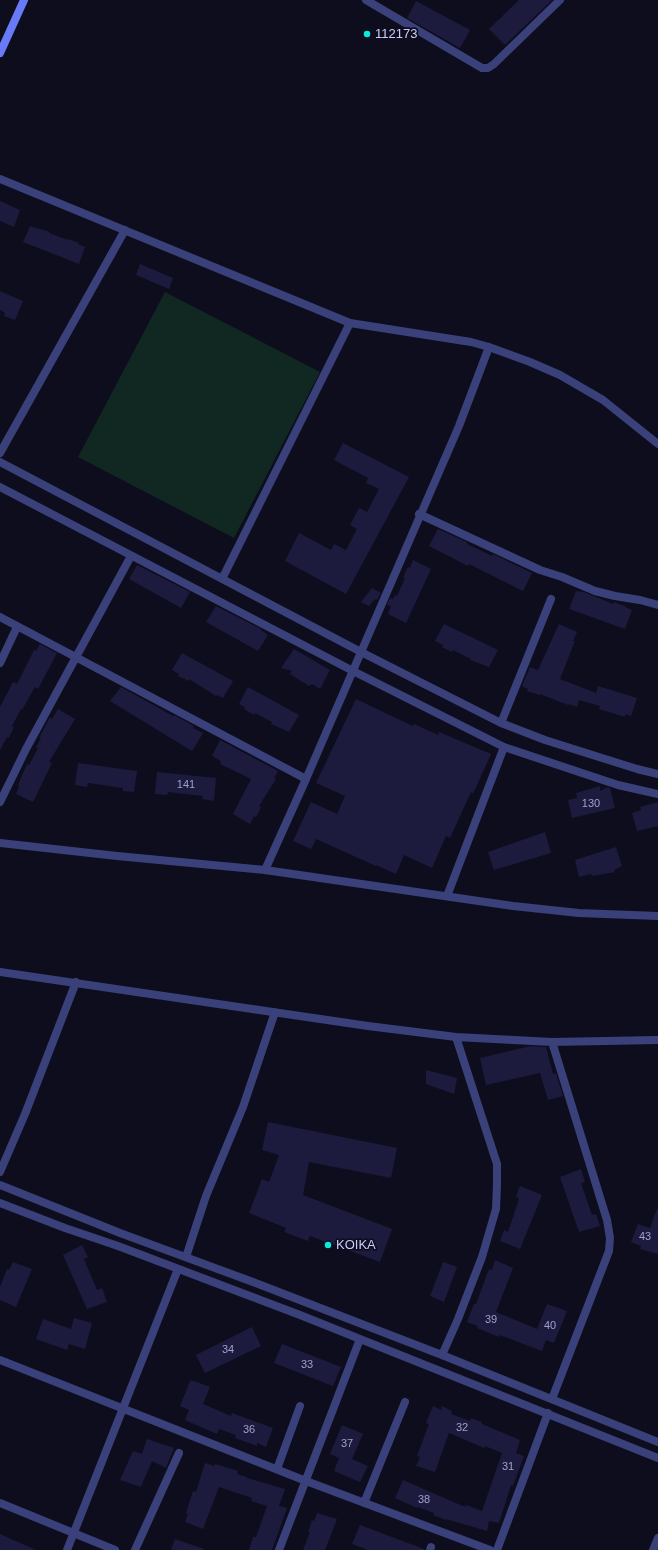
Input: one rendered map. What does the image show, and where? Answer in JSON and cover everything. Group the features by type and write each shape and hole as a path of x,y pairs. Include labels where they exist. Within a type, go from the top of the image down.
{"main road":[{"path":"0,53 24,0"}],"street":[{"path":"366,0 474,65 482,68 488,68 494,64 560,0"},
{"path":"0,179 350,322 471,342 489,347 560,375 603,400 658,444"},
{"path":"0,453 125,230"},
{"path":"222,579 350,322"},
{"path":"265,870 353,671 419,514 459,426 489,347"},
{"path":"0,462 361,652 501,723 637,770 658,774"},
{"path":"0,487 353,671 504,747 618,785 658,794"},
{"path":"419,514 540,570 562,577 595,591 658,605"},
{"path":"0,802 26,749 77,658 131,556"},
{"path":"501,723 551,599"},
{"path":"0,617 306,779"},
{"path":"0,663 17,627"},
{"path":"447,896 504,747"},
{"path":"0,843 125,857 265,870 513,906 579,913 658,916"},
{"path":"0,972 456,1037 552,1042 658,1040"},
{"path":"0,1172 25,1114 76,982"},
{"path":"186,1257 206,1196 243,1107 275,1012"},
{"path":"442,1355 458,1319 482,1257 496,1209 497,1164 456,1037"},
{"path":"552,1042 607,1220 610,1238 609,1251 552,1399"},
{"path":"0,1185 120,1234 186,1257 442,1355 658,1442"},
{"path":"0,1203 360,1339 658,1458"},
{"path":"67,1550 178,1269"},
{"path":"279,1550 360,1339"},
{"path":"397,1354 403,1340"},
{"path":"0,1360 306,1481 490,1550"},
{"path":"364,1503 405,1402"},
{"path":"277,1469 300,1406"},
{"path":"497,1550 548,1413"},
{"path":"135,1550 179,1453"},
{"path":"0,1503 115,1550"},
{"path":"653,1550 658,1538"}],"green space":[{"path":"165,292 320,372 234,538 78,457"}],"building":[{"path":"519,0 552,0 505,45 489,29"},
{"path":"416,1 470,30 460,48 407,18"},
{"path":"0,201 20,210 14,227 0,221"},
{"path":"30,226 79,243 78,244 85,247 79,264 23,242"},
{"path":"140,264 173,278 169,289 136,275"},
{"path":"0,291 23,301 15,320 4,316 5,313 0,310"},
{"path":"343,443 409,477 346,594 285,561 299,533 331,550 334,544 346,550 357,529 350,525 359,508 367,512 379,489 366,483 368,478 334,460"},
{"path":"438,529 467,542 467,544 492,556 493,554 532,573 523,591 429,546"},
{"path":"413,560 431,569 406,623 388,614 391,606 387,605 390,598 393,599 395,595 397,596 405,578 403,577 408,567 410,568"},
{"path":"137,565 190,592 181,608 129,579"},
{"path":"372,588 381,593 377,600 375,599 369,606 361,602"},
{"path":"576,591 584,592 613,604 614,602 632,610 625,629 569,609"},
{"path":"216,606 261,629 268,635 258,651 206,622"},
{"path":"444,624 498,650 489,667 470,660 471,659 453,650 452,652 442,647 443,645 435,641"},
{"path":"559,624 577,632 560,679 596,693 598,686 637,698 631,716 625,714 625,717 599,709 600,706 579,700 577,707 568,705 540,694 527,691 528,689 522,686 530,667 538,670"},
{"path":"40,644 57,653 38,689 35,687 22,710 21,709 12,726 14,727 9,738 7,737 0,750 0,707 13,682 17,684 34,650 36,651"},
{"path":"294,649 330,670 320,689 312,684 309,686 290,674 292,671 281,668"},
{"path":"182,653 233,681 223,698 217,695 216,696 189,679 189,681 178,676 179,674 172,670"},
{"path":"121,687 194,726 193,728 203,733 192,751 110,701"},
{"path":"248,687 299,715 289,732 271,724 272,722 255,713 254,715 239,704"},
{"path":"356,699 413,726 414,724 438,735 439,732 491,754 473,794 471,792 450,838 446,836 432,868 404,855 396,874 316,839 311,849 293,841 311,802 337,814 345,796 316,783"},
{"path":"58,709 75,719 49,762 52,763 33,802 16,794 18,785 27,764 29,765 38,748 36,747 41,738 39,738 50,717 52,719"},
{"path":"220,740 278,771 274,778 276,779 259,806 261,807 256,817 254,816 250,824 233,814 251,779 220,764 221,761 212,756"},
{"path":"78,763 137,771 134,792 123,791 123,788 88,783 87,787 75,785"},
{"path":"157,772 216,778 214,801 202,799 203,796 168,792 167,795 155,794"},
{"path":"600,786 600,791 608,787 610,788 615,808 572,818 568,800 577,798 576,793"},
{"path":"658,802 658,826 637,831 632,813 641,810 640,807"},
{"path":"545,832 551,853 494,870 488,852"},
{"path":"616,847 622,866 614,870 615,872 592,876 591,874 579,877 575,860"},
{"path":"531,1046 546,1047 553,1074 556,1073 563,1096 548,1100 540,1073 486,1085 480,1058"},
{"path":"426,1070 457,1078 454,1094 426,1084"},
{"path":"268,1122 397,1148 391,1178 309,1162 303,1195 392,1229 380,1262 310,1236 308,1241 284,1232 286,1228 249,1213 262,1179 269,1182 279,1155 262,1150"},
{"path":"581,1169 585,1182 581,1183 592,1215 596,1214 600,1226 579,1232 560,1177"},
{"path":"520,1186 542,1195 520,1249 500,1241 504,1230 508,1232 519,1199 516,1196"},
{"path":"657,1209 658,1254 640,1249 641,1246 631,1242 638,1224 650,1228"},
{"path":"82,1245 88,1257 84,1259 97,1290 102,1288 107,1302 87,1309 63,1255"},
{"path":"495,1260 513,1268 496,1312 537,1329 547,1304 567,1311 554,1343 546,1340 542,1351 500,1335 499,1337 467,1322 474,1304 476,1304 489,1269 492,1270"},
{"path":"13,1262 32,1269 16,1307 0,1300 0,1287 7,1269 9,1270"},
{"path":"443,1262 457,1267 444,1302 430,1296"},
{"path":"74,1318 92,1323 85,1349 69,1344 67,1350 36,1339 43,1319 71,1329"},
{"path":"252,1327 261,1346 205,1373 196,1355"},
{"path":"282,1344 341,1367 333,1386 274,1363"},
{"path":"190,1381 210,1387 203,1404 231,1416 232,1413 273,1428 266,1447 257,1443 257,1446 235,1438 236,1435 219,1429 217,1434 185,1420 189,1410 180,1406"},
{"path":"433,1406 441,1410 442,1406 452,1411 451,1414 470,1421 471,1418 482,1422 482,1424 520,1440 516,1453 524,1456 513,1486 511,1485 499,1523 489,1521 487,1531 446,1520 433,1515 434,1513 418,1507 417,1508 395,1498 403,1480 465,1507 466,1505 482,1511 502,1453 485,1446 484,1448 449,1433 435,1472 416,1466 420,1457 417,1456 429,1424 426,1423"},
{"path":"342,1425 363,1434 352,1459 368,1466 360,1482 334,1471 339,1458 330,1454"},
{"path":"147,1439 174,1448 166,1468 152,1461 141,1487 120,1480 133,1451 142,1454"},
{"path":"205,1463 214,1466 215,1464 238,1471 237,1474 247,1478 285,1489 279,1506 287,1508 272,1550 249,1550 253,1537 256,1537 267,1506 251,1501 252,1498 219,1487 203,1529 185,1522 188,1514 186,1513 193,1491 196,1492"},
{"path":"317,1513 337,1519 325,1550 303,1550 310,1532 308,1532 312,1520 314,1521"},
{"path":"360,1525 424,1550 368,1550 352,1544"},
{"path":"0,1534 36,1550 0,1550"},
{"path":"175,1539 204,1549 204,1550 171,1550"}],"place":[{"name":"112173","path":"367,34"},
{"name":"KOIKA","path":"328,1245"}]}
